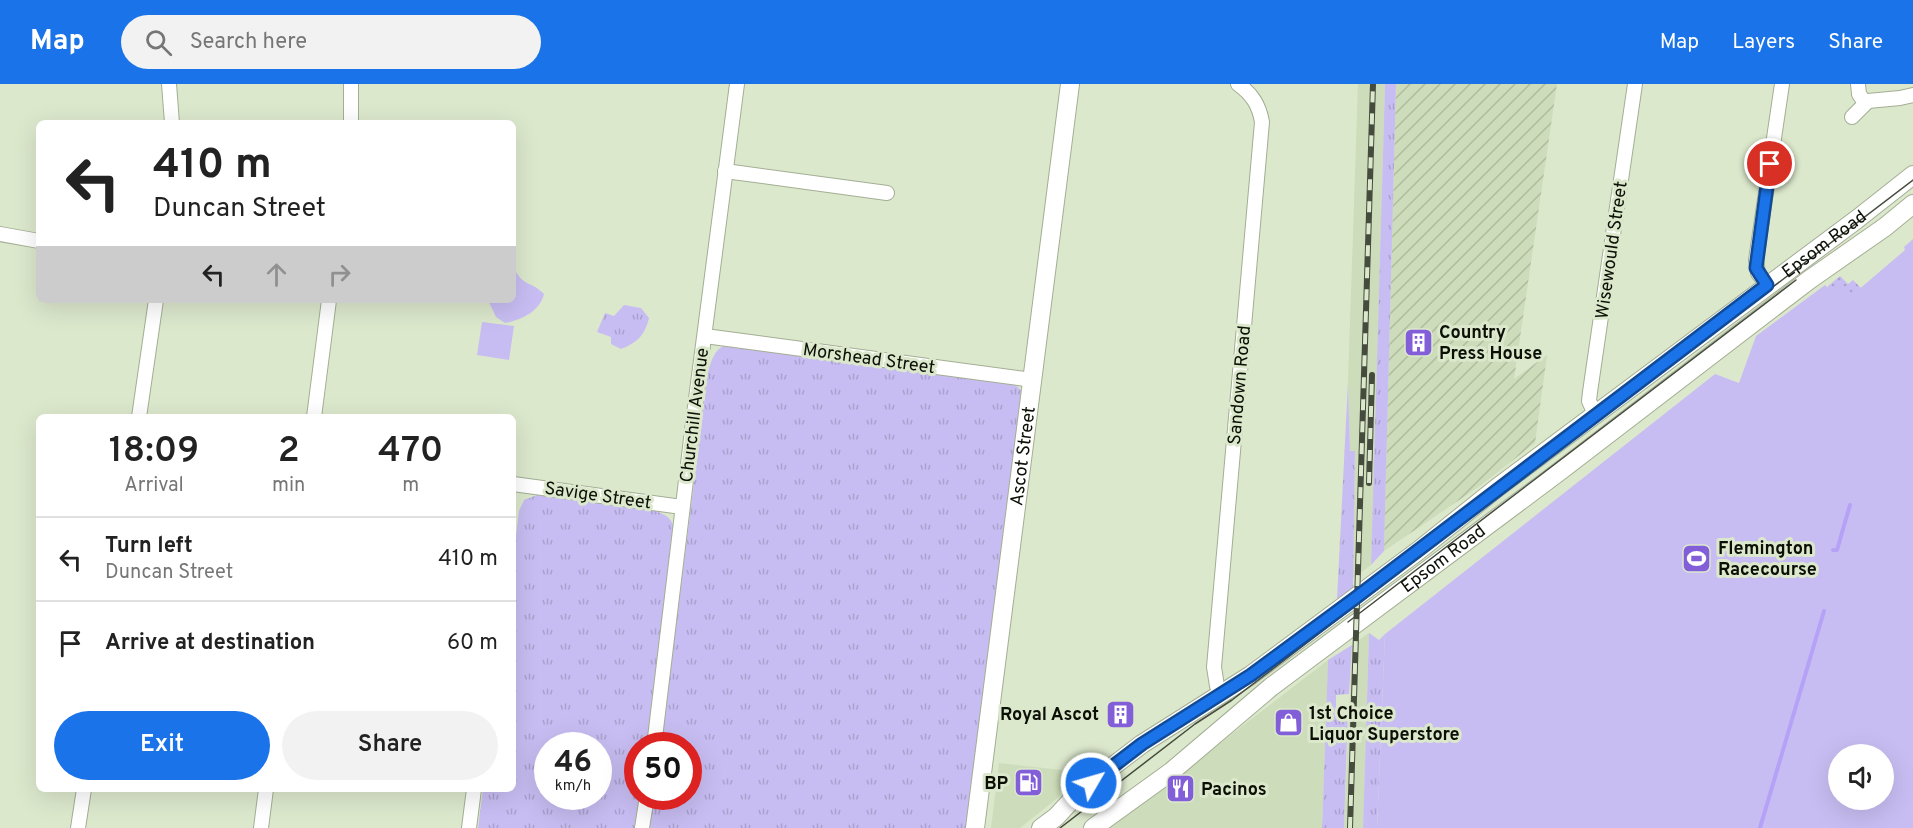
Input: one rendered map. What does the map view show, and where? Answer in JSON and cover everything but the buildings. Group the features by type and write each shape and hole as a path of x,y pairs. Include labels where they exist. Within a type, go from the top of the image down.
{"main road":[{"name":"Ascot Street","path":"975,828 1070,84"},
{"name":"Epsom Road","path":"1041,828 1056,817 1079,792 1142,744 1251,675 1418,551 1595,414 1856,220 1913,174"},
{"name":"Epsom Road","path":"1093,828 1172,771 1271,687 1560,471 1800,286 1885,227 1913,204"}],"street":[{"path":"169,84 172,120"},
{"path":"351,84 351,120"},
{"name":"Churchill Avenue","path":"656,732 736,84"},
{"name":"Sandown Road","path":"1221,694 1217,686 1214,667 1262,122 1252,96 1238,84"},
{"name":"Wisewould Street","path":"1595,414 1589,401 1590,392 1635,84"},
{"path":"1767,285 1758,273 1756,260 1782,84"},
{"path":"1858,84 1859,94 1863,100 1913,95"},
{"path":"1852,117 1868,101"},
{"path":"725,171 887,193"},
{"path":"0,234 36,240"},
{"path":"139,414 156,303"},
{"path":"314,414 329,303"},
{"name":"Morshead Street","path":"705,336 1033,380"},
{"name":"Savige Street","path":"516,484 682,507"},
{"path":"78,828 84,792"},
{"path":"261,828 266,792"},
{"path":"469,828 474,792"},
{"path":"642,828 645,810"}],"shaded area":[{"path":"1358,84 1385,84 1371,565 1353,578 1355,451 1350,451 1348,382"},
{"path":"1396,84 1557,84 1514,379 1547,355 1535,443 1480,486 1384,551"},
{"path":"1369,633 1363,828 1344,828 1352,645"},
{"path":"1328,660 1322,828 1110,828"},
{"name":"BP","path":"999,763 1062,770 1060,796 1020,828 991,828"}],"green space":[{"path":"1385,84 1396,84 1384,551 1371,565"},
{"name":"Flemington Racecourse","path":"1913,239 1913,828 1377,828 1385,634 1715,374 1739,383 1756,336 1825,285 1830,290 1837,284 1850,297 1905,250 1904,247"},
{"path":"516,272 524,281 544,294 534,310 518,320 505,323 496,317 489,303 516,303"},
{"path":"1840,276 1848,284 1853,280 1861,288 1850,298 1830,291 1827,287"},
{"path":"624,305 641,308 649,318 640,338 621,349 611,344 611,337 597,332 605,313 614,316"},
{"path":"482,322 514,326 509,360 477,355"},
{"path":"726,345 1008,383 1017,386 1022,393 1025,399 969,828 649,828 652,810 702,810 702,732 663,732 708,371 716,352"},
{"path":"1348,382 1350,451 1355,451 1353,589 1337,599"},
{"path":"537,495 651,510 665,515 672,522 675,546 649,732 624,732 624,810 637,810 634,828 478,828 483,792 516,792 516,536 519,511 524,500"},
{"path":"1369,633 1379,640 1385,634 1377,828 1363,828"},
{"path":"1352,645 1349,694 1336,695 1336,708 1348,709 1344,828 1322,828 1328,660"}],"waterway":[{"path":"1833,550 1837,550 1850,505"},
{"path":"1760,828 1824,611"}],"tram line":[{"path":"1060,828 1195,724 1232,700 1913,180"},
{"path":"1348,622 1796,280"}],"railway":[{"path":"1350,828 1373,84"},
{"path":"1369,483 1372,375"}],"place":[{"name":"Country Press House","path":"1418,342"},
{"name":"Flemington Racecourse","path":"1697,558"},
{"name":"Royal Ascot","path":"1120,714"},
{"name":"1st Choice Liquor Superstore","path":"1288,723"},
{"name":"BP","path":"1029,783"},
{"name":"Pacinos","path":"1180,789"}],"route":[{"path":"1091,783 1142,744 1251,675 1767,285 1758,273 1756,260 1770,164"}]}
